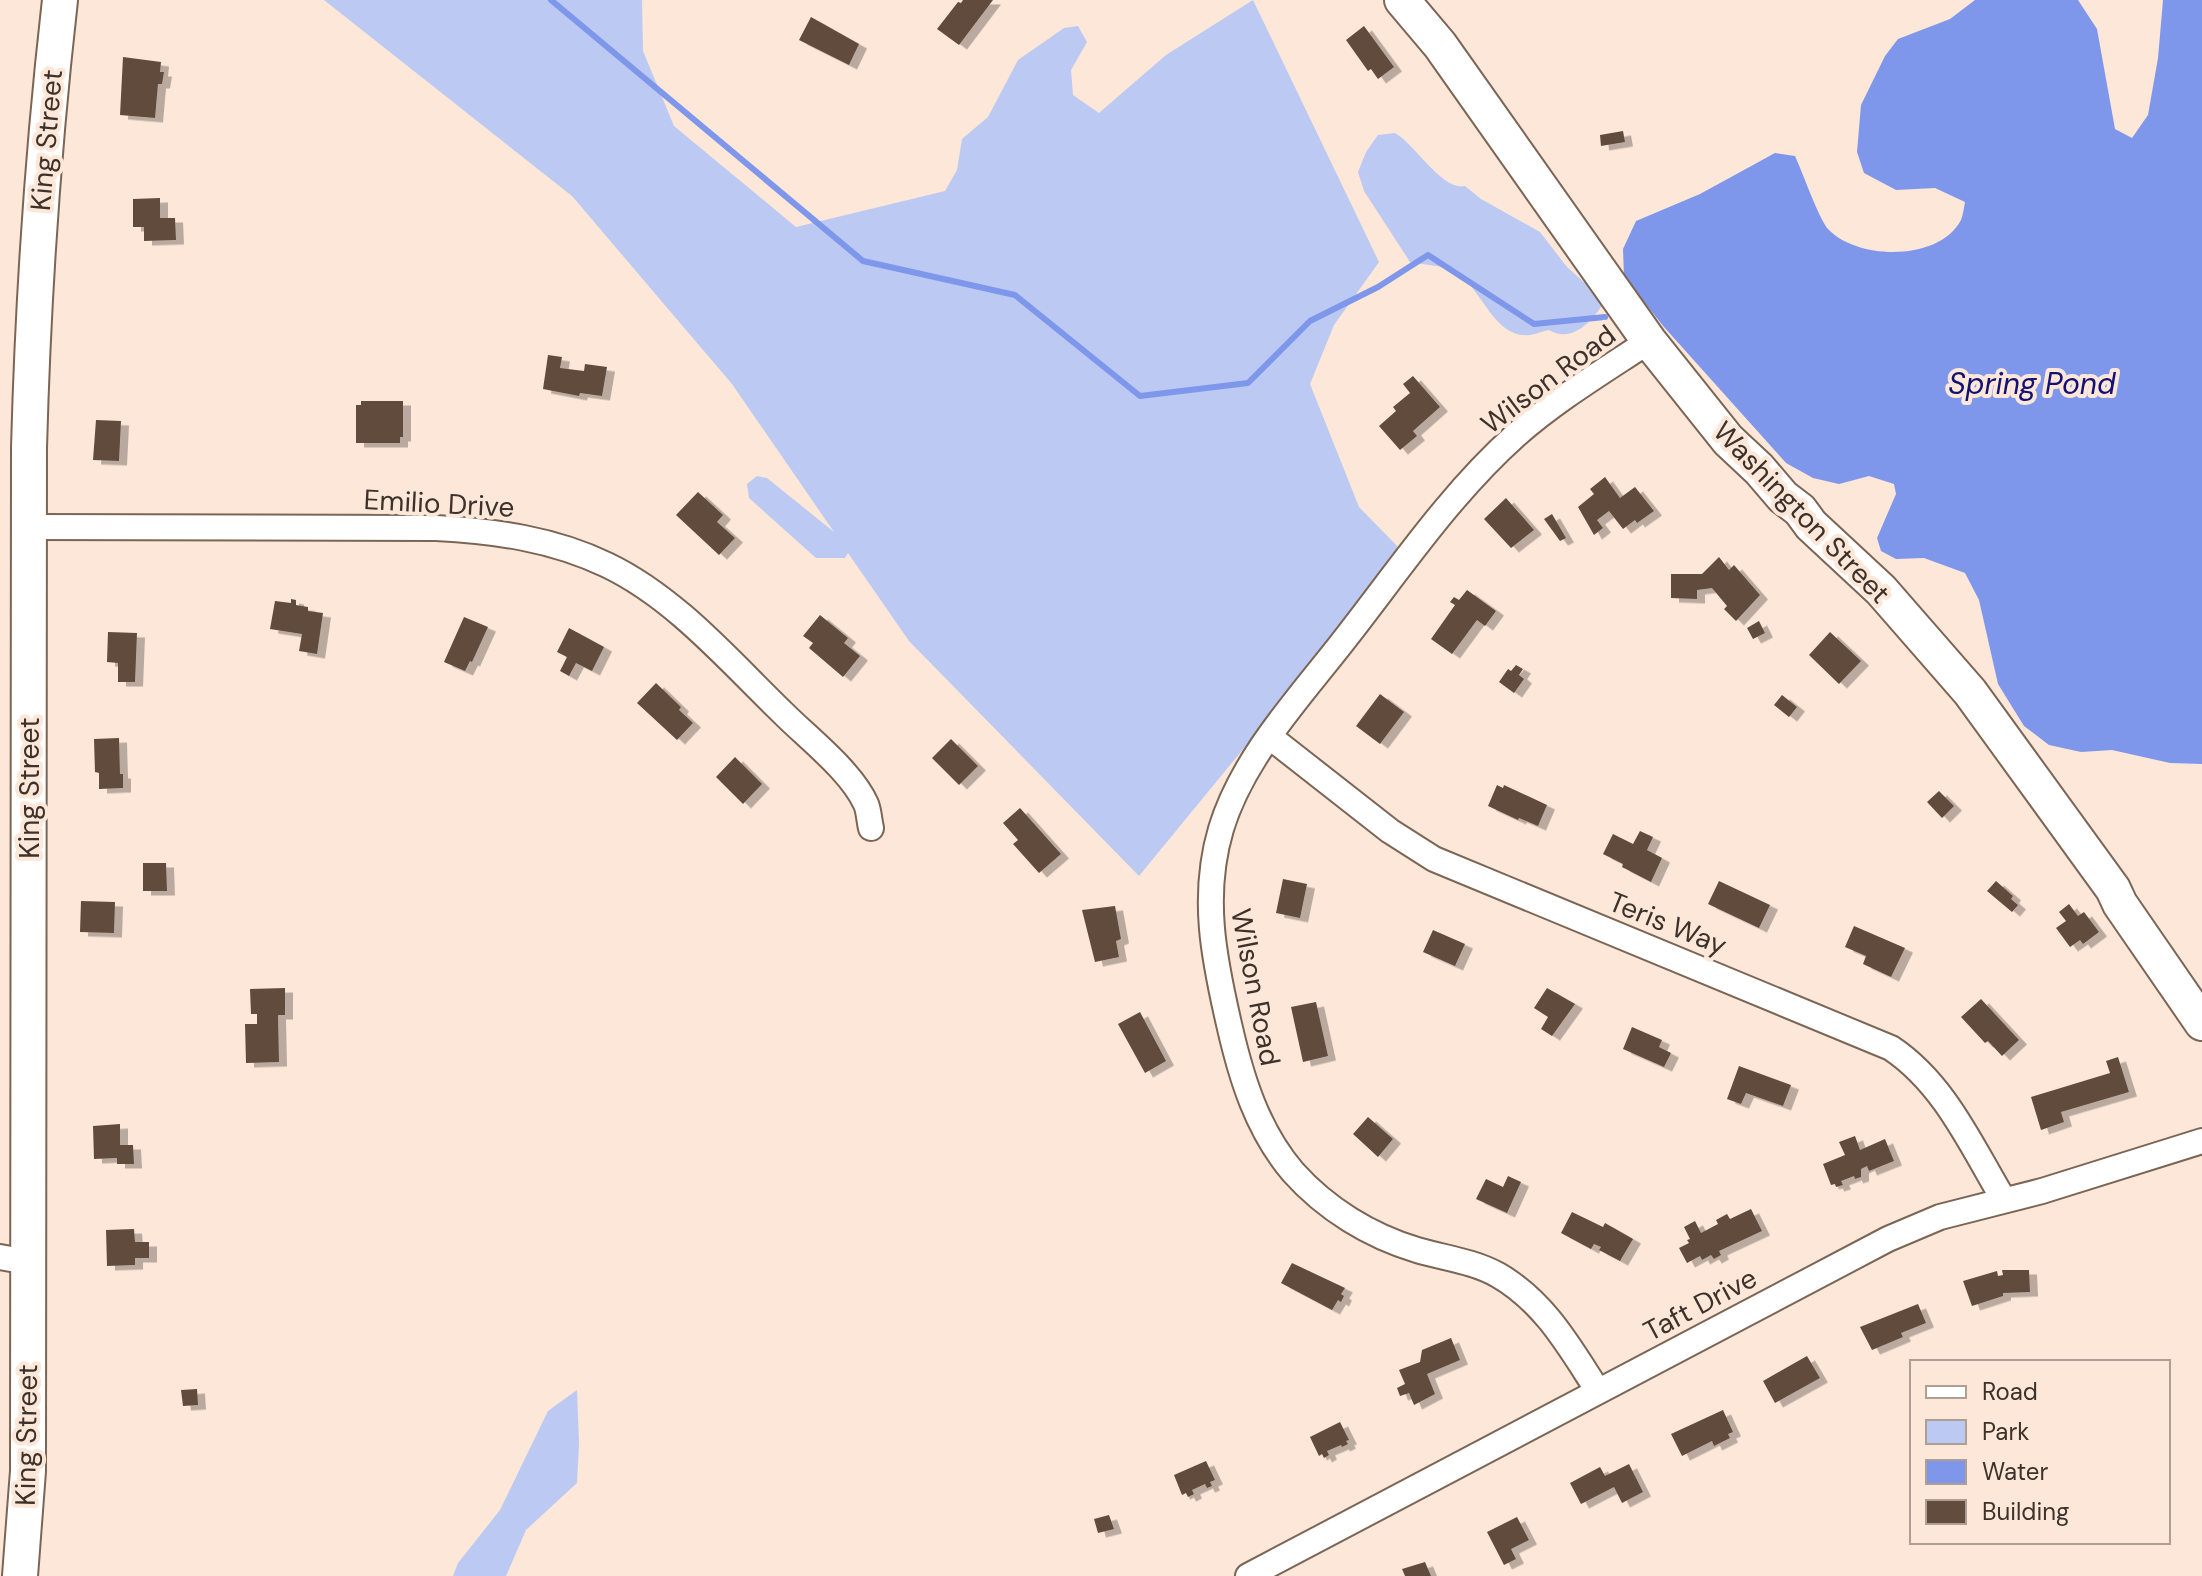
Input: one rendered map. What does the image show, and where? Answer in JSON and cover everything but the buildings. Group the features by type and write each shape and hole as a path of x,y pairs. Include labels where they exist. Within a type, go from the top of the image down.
{"main road":[{"name":"King Street","path":"20,1576 28,1471 14,1259 32,338 40,199 60,0"},
{"name":"Washington Street","path":"1402,0 1440,45 1649,341 1728,440 1783,497 1800,510 1811,525 1881,590 1970,692 2113,889 2120,904 2202,1023"}],"street":[{"name":"Wilson Road","path":"1598,1391 1554,1324 1531,1299 1508,1282 1472,1264 1390,1241 1360,1227 1334,1209 1292,1171 1276,1149 1241,1077 1215,959 1209,906 1215,855 1229,807 1270,737 1436,521 1518,433 1567,395 1649,341"},
{"name":"Emilio Drive","path":"29,527 436,528 491,531 554,544 608,565 653,594 695,629 830,759 866,804 871,828"},
{"name":"Teris Way","path":"1270,737 1390,831 1434,859 1891,1048 1925,1075 1939,1092 2004,1200"},
{"name":"Taft Drive","path":"1248,1576 1888,1239 1940,1217 2202,1141"}],"green space":[{"path":"324,0 642,0 643,51 674,126 796,227 945,191 957,170 962,139 988,117 1018,60 1064,28 1078,26 1087,42 1071,70 1073,95 1099,113 1166,55 1253,0 1379,262 1334,325 1310,384 1359,507 1404,553 1139,876 909,641 848,553 845,558 816,558 749,498 747,484 757,476 767,478 834,532 732,384 572,196"},
{"path":"1395,133 1447,182 1465,186 1481,199 1540,232 1567,267 1605,301 1595,316 1582,328 1566,334 1549,330 1530,335 1517,334 1497,320 1464,278 1454,271 1410,262 1364,191 1358,172 1366,152 1378,135"},
{"path":"577,1390 577,1483 526,1530 506,1576 453,1576 458,1563 500,1510 548,1411"}],"water":[{"name":"Spring Pond","path":"1975,0 2078,0 2097,29 2115,129 2132,138 2148,115 2158,58 2163,0 2202,0 2202,764 2170,763 2112,750 2081,752 2049,745 2024,726 1998,684 1979,600 1965,573 1924,558 1896,559 1881,551 1877,538 1896,494 1894,484 1869,476 1839,484 1813,478 1786,463 1664,327 1624,277 1623,249 1636,221 1700,194 1775,153 1795,156 1824,224 1841,239 1858,247 1898,252 1918,249 1936,243 1950,233 1961,220 1965,202 1935,188 1896,190 1864,173 1857,152 1861,105 1885,56 1898,39 1950,19"}],"waterway":[{"path":"551,0 863,261 1015,295 1140,396 1248,383 1310,321 1378,287 1428,255 1534,324 1605,317"}]}
